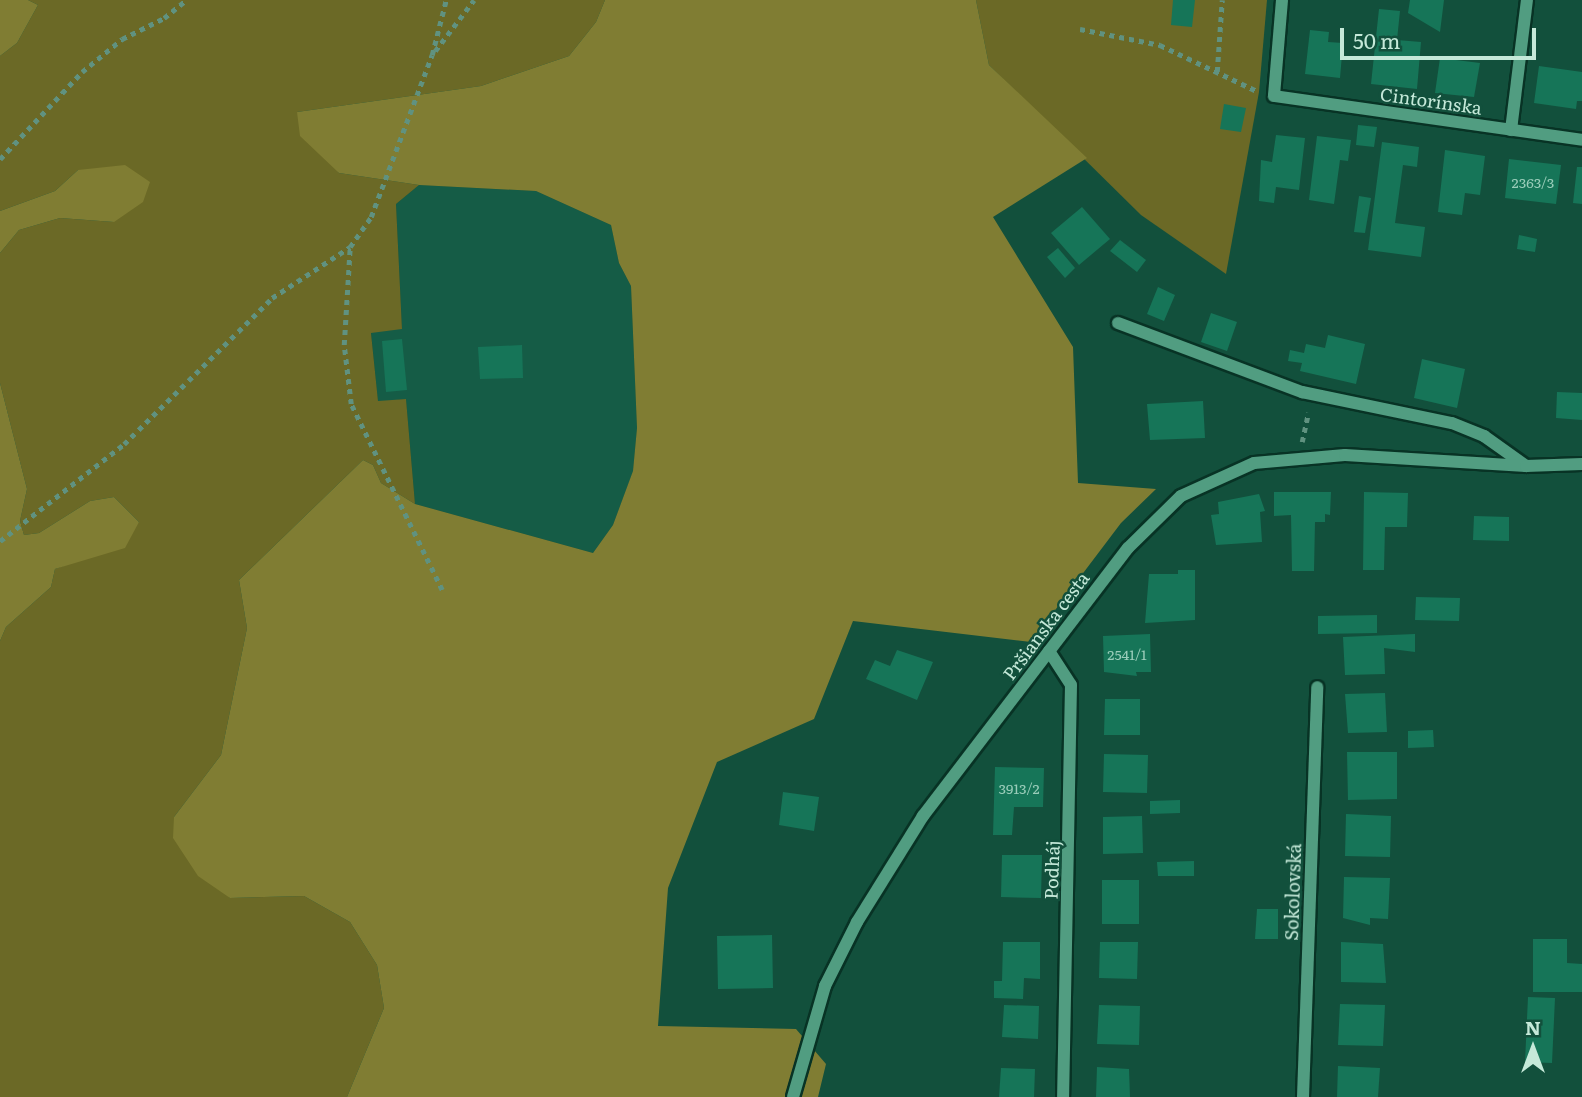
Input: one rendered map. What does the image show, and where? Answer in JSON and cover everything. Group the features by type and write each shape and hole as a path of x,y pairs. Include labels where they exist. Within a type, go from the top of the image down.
{"street":[{"path":"1274,96 1282,0"},
{"path":"1511,130 1527,0"},
{"name":"Cintorínska","path":"1274,96 1582,140"},
{"path":"1118,323 1302,392 1452,424 1484,436 1526,466"},
{"name":"Pršianska cesta","path":"793,1097 825,986 857,922 923,816 1128,548 1181,496 1254,463 1345,455 1526,466 1582,464"},
{"name":"Podháj","path":"1049,651 1071,685 1063,1097"},
{"name":"Sokolovská","path":"1303,1097 1317,687"}],"path":[{"path":"0,159 82,72 122,39 164,18 186,0"},
{"path":"0,541 124,444 272,298 350,247 371,217 432,55 446,0"},
{"path":"432,55 474,0"},
{"path":"1216,72 1222,0"},
{"path":"1080,29 1160,45 1274,96"},
{"path":"350,247 344,345 351,404 442,590"},
{"path":"1299,459 1308,413 1302,392"}],"shaded area":[{"path":"0,0 28,0 38,5 17,43 0,56"},
{"path":"28,0 605,0 596,22 569,56 481,86 297,112 339,173 419,185 396,204 402,329 371,333 378,401 406,399 415,504 381,483 373,465 363,460 239,580 247,628 221,755 174,817 230,898 304,896 350,922 377,965 384,1008 347,1097 0,1097 0,641 6,627 51,587 55,569 85,558 139,522 114,497 90,501 39,533 24,535 20,521 27,489 0,383 0,253 19,230 60,218 114,222 78,170 55,191 0,211 0,56 17,43 38,5"},
{"path":"605,0 976,0 989,65 1087,158 993,217 1073,347 1078,483 1156,489 1121,523 1031,642 853,621 814,719 717,762 668,888 658,1026 796,1029 826,1064 818,1097 347,1097 384,1008 377,965 350,922 304,896 230,898 198,876 173,838 174,817 221,755 247,628 239,580 363,460 373,465 381,483 415,504 593,553 613,525 633,471 637,428 631,286 619,263 611,225 536,191 419,185 339,173 300,136 297,112 481,86 569,56 596,22"},
{"path":"976,0 1267,0 1259,92 1226,274 1141,215 989,65"},
{"path":"125,165 150,182 143,202 114,222 60,218 19,230 0,253 0,211 55,191 78,170"},
{"path":"419,185 536,191 611,225 619,263 631,286 637,428 633,472 613,525 593,553 415,504 406,399 378,402 371,332 402,328 396,204"},
{"path":"0,383 27,489 20,521 24,535 39,533 90,501 114,497 139,522 125,548 55,569 51,587 6,627 0,641"}],"building":[{"path":"1173,0 1195,0 1192,27 1171,25"},
{"path":"1410,0 1444,0 1440,32 1408,13"},
{"path":"1379,9 1400,11 1397,40 1421,42 1417,89 1371,84"},
{"path":"1310,30 1329,32 1328,42 1343,43 1340,78 1305,74"},
{"path":"1440,58 1480,63 1474,97 1435,93"},
{"path":"1539,66 1582,72 1582,101 1577,101 1576,109 1534,103"},
{"path":"1224,104 1246,108 1241,132 1220,129"},
{"path":"1358,125 1377,127 1374,147 1356,145"},
{"path":"1276,135 1305,138 1299,190 1276,187 1274,203 1259,201 1261,160 1272,162"},
{"path":"1317,136 1351,140 1348,161 1340,160 1334,204 1309,200"},
{"path":"1382,142 1419,147 1417,167 1403,165 1395,223 1425,227 1421,257 1368,250"},
{"path":"1445,150 1485,156 1480,195 1465,193 1462,215 1438,212"},
{"path":"1509,159 1561,165 1556,204 1505,198"},
{"path":"1577,167 1582,167 1582,204 1573,203"},
{"path":"1359,196 1371,198 1365,233 1354,232"},
{"path":"1082,207 1110,239 1079,265 1051,233"},
{"path":"1519,235 1537,239 1535,252 1517,249"},
{"path":"1120,240 1146,260 1137,272 1110,251"},
{"path":"1058,248 1075,268 1065,278 1047,257"},
{"path":"1158,287 1175,295 1164,321 1147,314"},
{"path":"1211,313 1237,322 1227,351 1201,342"},
{"path":"1328,335 1365,344 1356,384 1300,371 1302,363 1288,361 1290,350 1304,353 1306,344 1325,348"},
{"path":"402,339 407,390 386,392 382,341"},
{"path":"522,345 523,378 480,379 478,347"},
{"path":"1422,359 1465,369 1457,408 1414,398"},
{"path":"1557,392 1582,393 1582,420 1556,418"},
{"path":"1203,401 1205,438 1150,440 1147,404"},
{"path":"1274,492 1331,492 1330,515 1325,514 1325,522 1315,522 1314,571 1292,571 1291,515 1274,516"},
{"path":"1364,492 1408,493 1407,527 1385,527 1384,570 1363,570"},
{"path":"1259,494 1265,511 1260,512 1262,542 1216,545 1211,515 1219,514 1218,502"},
{"path":"1474,516 1509,517 1509,541 1473,540"},
{"path":"1178,570 1195,570 1195,620 1145,623 1149,574 1178,574"},
{"path":"1416,597 1460,598 1459,621 1415,620"},
{"path":"1377,615 1377,633 1318,634 1318,616"},
{"path":"1150,634 1151,672 1136,672 1137,676 1104,672 1103,636"},
{"path":"1415,634 1415,652 1384,648 1385,674 1345,675 1343,637"},
{"path":"897,650 933,662 917,700 866,679 875,660 890,666"},
{"path":"1385,693 1387,732 1348,733 1345,694"},
{"path":"1105,699 1140,699 1140,735 1104,735"},
{"path":"1433,730 1434,747 1408,748 1408,731"},
{"path":"1347,752 1397,752 1397,799 1348,800"},
{"path":"1104,754 1148,755 1147,793 1103,792"},
{"path":"995,767 1044,768 1043,807 1014,807 1012,835 993,835"},
{"path":"783,792 819,797 814,831 779,825"},
{"path":"1180,800 1180,813 1150,814 1150,801"},
{"path":"1346,814 1391,816 1390,857 1345,856"},
{"path":"1142,816 1143,853 1103,854 1103,817"},
{"path":"1002,855 1042,855 1041,898 1001,897"},
{"path":"1194,861 1194,876 1158,876 1157,862"},
{"path":"1344,877 1390,878 1388,919 1370,918 1370,925 1343,918"},
{"path":"1102,880 1139,880 1139,924 1102,924"},
{"path":"1257,909 1278,909 1278,939 1255,939"},
{"path":"772,935 773,988 718,989 717,936"},
{"path":"1533,939 1567,939 1567,963 1582,964 1582,992 1533,992"},
{"path":"1003,942 1040,942 1040,979 1024,978 1023,999 994,998 994,981 1002,981"},
{"path":"1100,942 1138,942 1137,979 1099,978"},
{"path":"1341,942 1383,944 1386,983 1341,982"},
{"path":"1528,997 1555,998 1552,1063 1525,1062"},
{"path":"1340,1004 1385,1005 1383,1046 1338,1045"},
{"path":"1004,1005 1039,1006 1038,1039 1002,1037"},
{"path":"1099,1005 1140,1006 1139,1045 1097,1044"},
{"path":"1338,1066 1380,1068 1378,1097 1337,1097"},
{"path":"1097,1067 1129,1069 1130,1097 1096,1097"},
{"path":"1001,1068 1035,1069 1034,1097 999,1097"}]}
